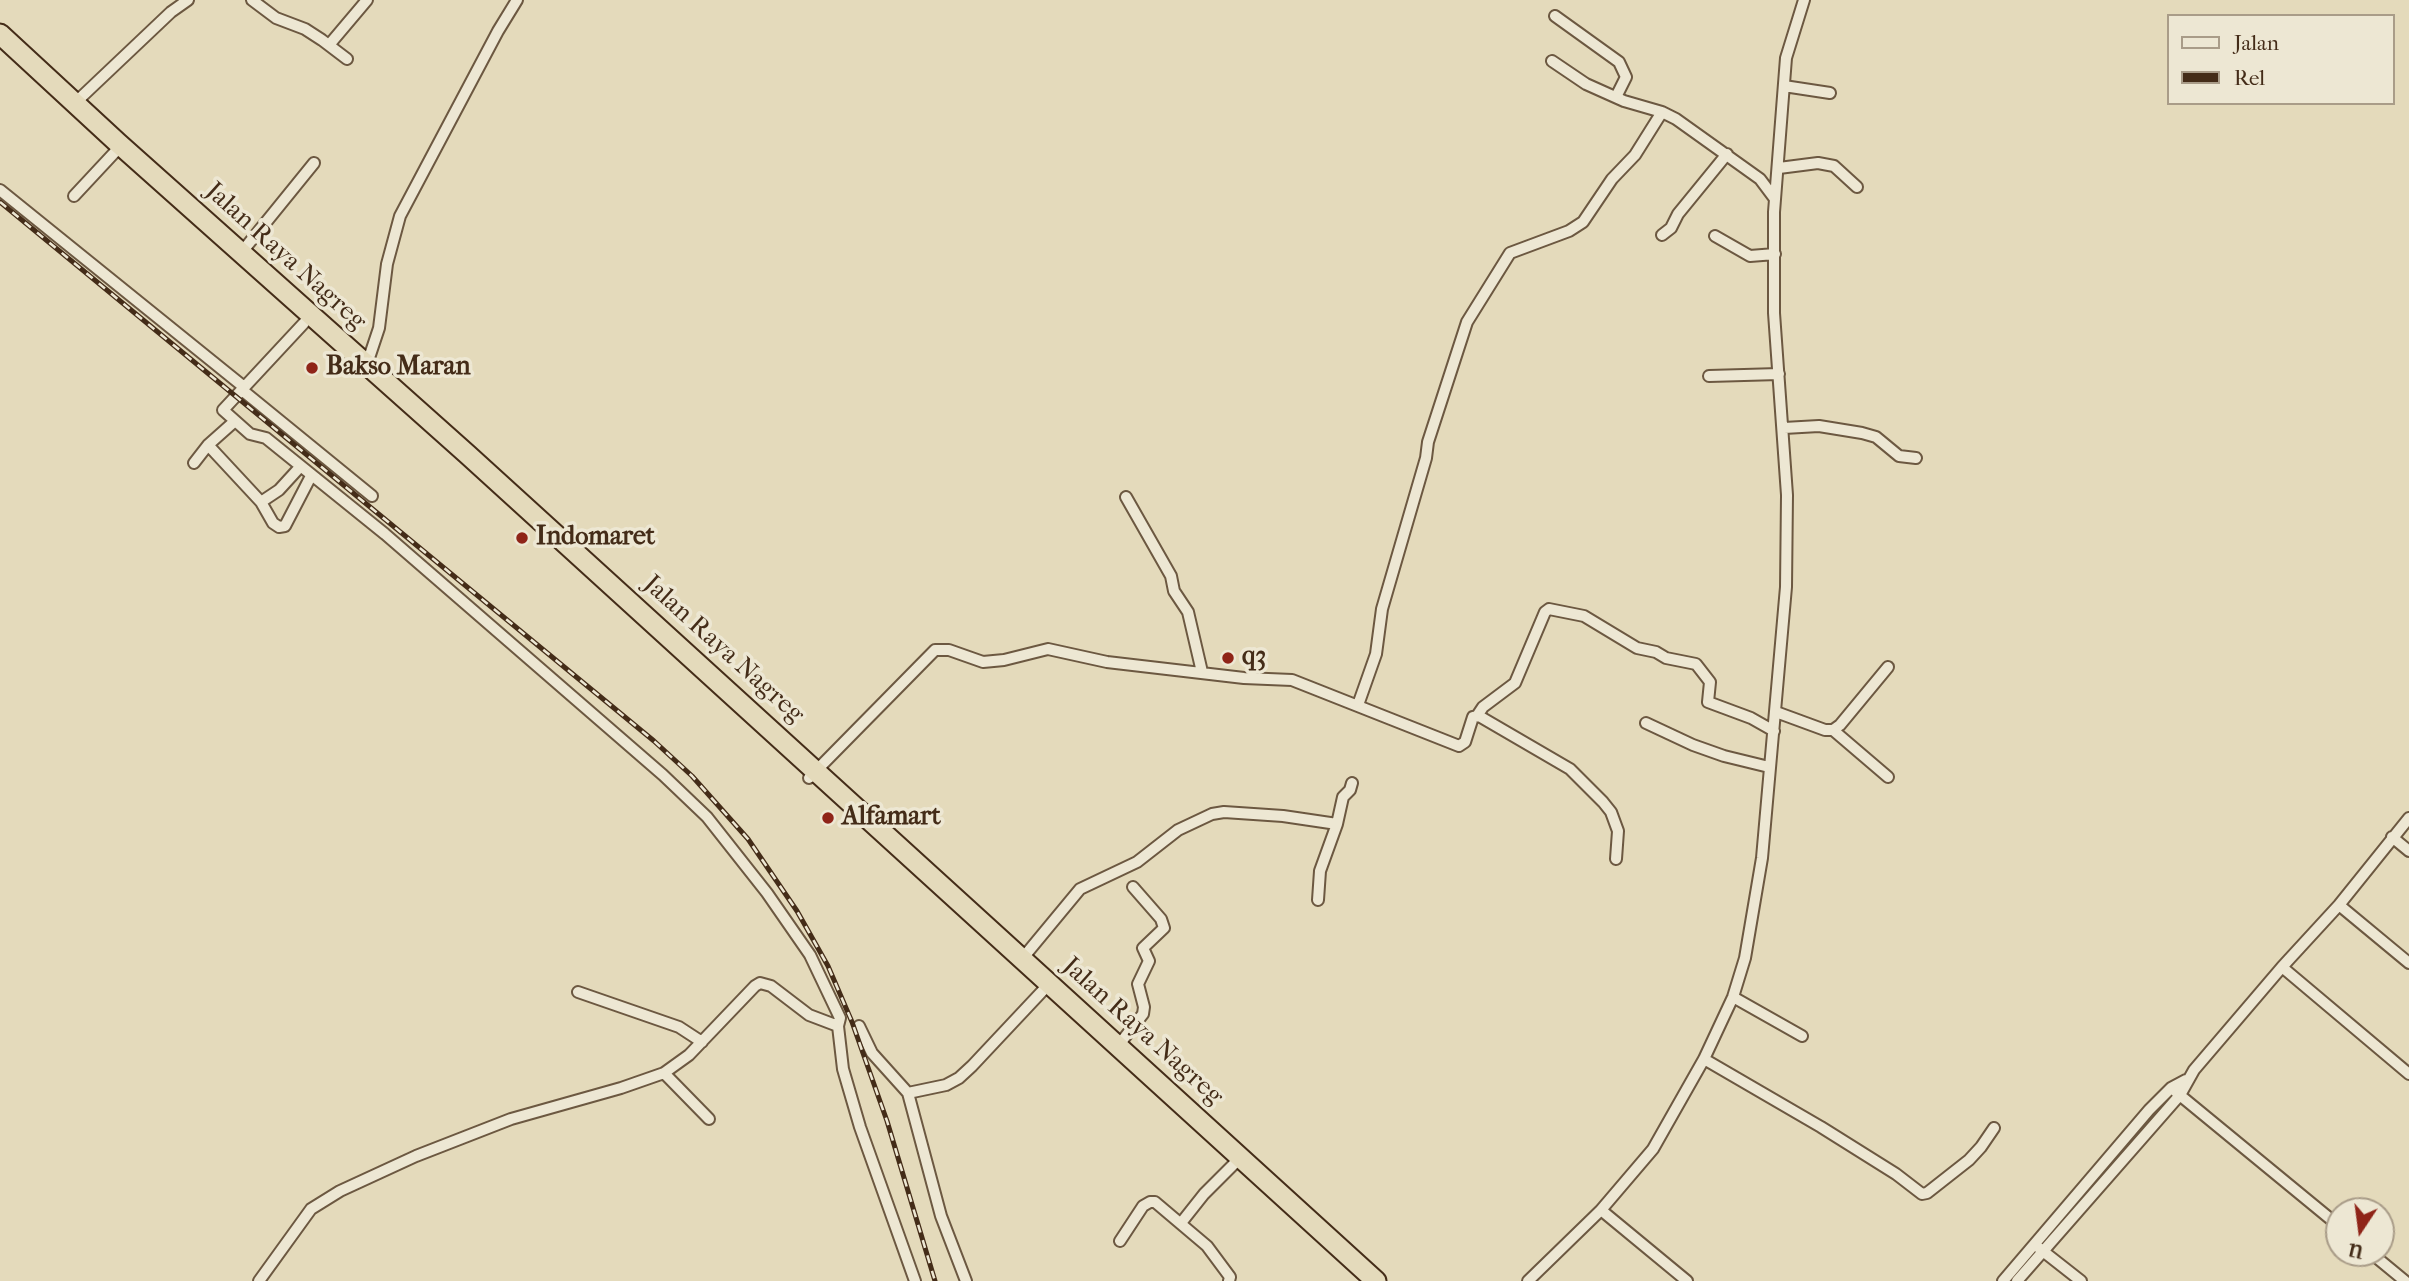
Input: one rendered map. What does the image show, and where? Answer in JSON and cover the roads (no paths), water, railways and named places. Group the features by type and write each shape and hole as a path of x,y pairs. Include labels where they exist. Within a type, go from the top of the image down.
{"highway":[{"name":"Jalan Raya Nagreg","path":"0,34 367,364 1046,987 1359,1281"},
{"name":"Jalan Raya Nagreg","path":"0,46 304,323 1022,959 1046,987 1118,1046 1376,1281"}],"street":[{"path":"75,103 171,12 188,0"},
{"path":"252,0 276,18 305,29 347,59"},
{"path":"329,45 367,0"},
{"path":"367,364 379,328 387,264 400,216 517,0"},
{"path":"1528,1281 1601,1210 1653,1149 1704,1059 1733,997 1745,958 1758,880 1774,731 1787,562 1788,507 1784,428 1774,313 1775,199 1789,45 1804,0"},
{"path":"1555,16 1619,62 1626,77 1616,97"},
{"path":"1552,61 1586,84 1662,112 1727,154 1765,183 1775,199"},
{"path":"1784,86 1830,93"},
{"path":"1358,705 1376,654 1382,609 1426,458 1428,442 1466,322 1510,253 1569,231 1583,222 1612,179 1635,155 1662,112"},
{"path":"74,196 115,152"},
{"path":"1662,235 1671,228 1678,214 1727,154"},
{"path":"241,253 314,163"},
{"path":"1779,168 1818,163 1834,166 1857,187"},
{"path":"0,190 372,496"},
{"path":"1715,236 1750,256 1775,254"},
{"path":"304,323 223,411 250,434 267,438 455,593 690,800 767,893 810,955 841,1018 838,1026 844,1069 860,1127 915,1281"},
{"path":"1709,376 1779,374"},
{"path":"194,463 208,445 235,421"},
{"path":"1784,428 1819,426 1862,433 1876,437 1899,456 1916,458"},
{"path":"208,445 261,502 273,523 279,527 285,526 311,476"},
{"path":"261,502 279,490 300,467"},
{"path":"1126,497 1171,576 1174,591 1188,612 1202,673"},
{"path":"813,774 935,650 948,650 983,662 1004,660 1048,649 1107,662 1244,678 1292,680 1459,746 1465,742 1473,718 1515,683 1549,608 1586,618 1637,648 1696,664 1710,682 1708,702 1751,718 1774,731"},
{"path":"1833,730 1888,667"},
{"path":"1776,712 1825,730 1833,730 1888,777"},
{"path":"1477,716 1570,769 1604,802 1618,831 1616,859"},
{"path":"1646,723 1699,748 1769,767"},
{"path":"1318,900 1320,871 1337,824 1343,797 1351,789 1352,783"},
{"path":"1022,959 1080,889 1130,866 1178,830 1203,818 1224,812 1270,814 1337,824"},
{"path":"2003,1281 2039,1247 2186,1080 2282,967 2339,905 2409,818"},
{"path":"2392,837 2409,851"},
{"path":"1118,1046 1143,1014 1138,984 1149,961 1143,948 1164,928 1161,919 1133,887"},
{"path":"2339,905 2409,964"},
{"path":"2282,967 2409,1074"},
{"path":"262,1277 312,1209 340,1191 416,1156 511,1119 664,1073 689,1055 755,986 771,986 808,1015 838,1026"},
{"path":"908,1093 946,1085 959,1078 1046,987"},
{"path":"578,992 679,1027 702,1042"},
{"path":"1733,997 1802,1036"},
{"path":"859,1026 872,1053 908,1093 941,1216 966,1281"},
{"path":"1704,1059 1821,1127 1896,1174 1922,1194 1927,1193 1969,1160 1994,1128"},
{"path":"664,1073 709,1119"},
{"path":"2175,1091 2325,1214"},
{"path":"1183,1221 1234,1164"},
{"path":"1120,1241 1135,1217 1150,1202 1157,1203 1183,1221 1211,1250 1230,1277 1229,1281"},
{"path":"1601,1210 1688,1281"},
{"path":"2017,1281 2039,1247"},
{"path":"2039,1247 2081,1281"},
{"path":"2388,1267 2405,1281"}],"railway":[{"path":"0,202 654,741 692,776 748,839 797,911 828,966 852,1022 887,1121 935,1281"}],"place":[{"name":"Bakso Maran","path":"312,368"},
{"name":"Indomaret","path":"522,538"},
{"name":"q3","path":"1228,658"},
{"name":"Alfamart","path":"828,818"}]}
